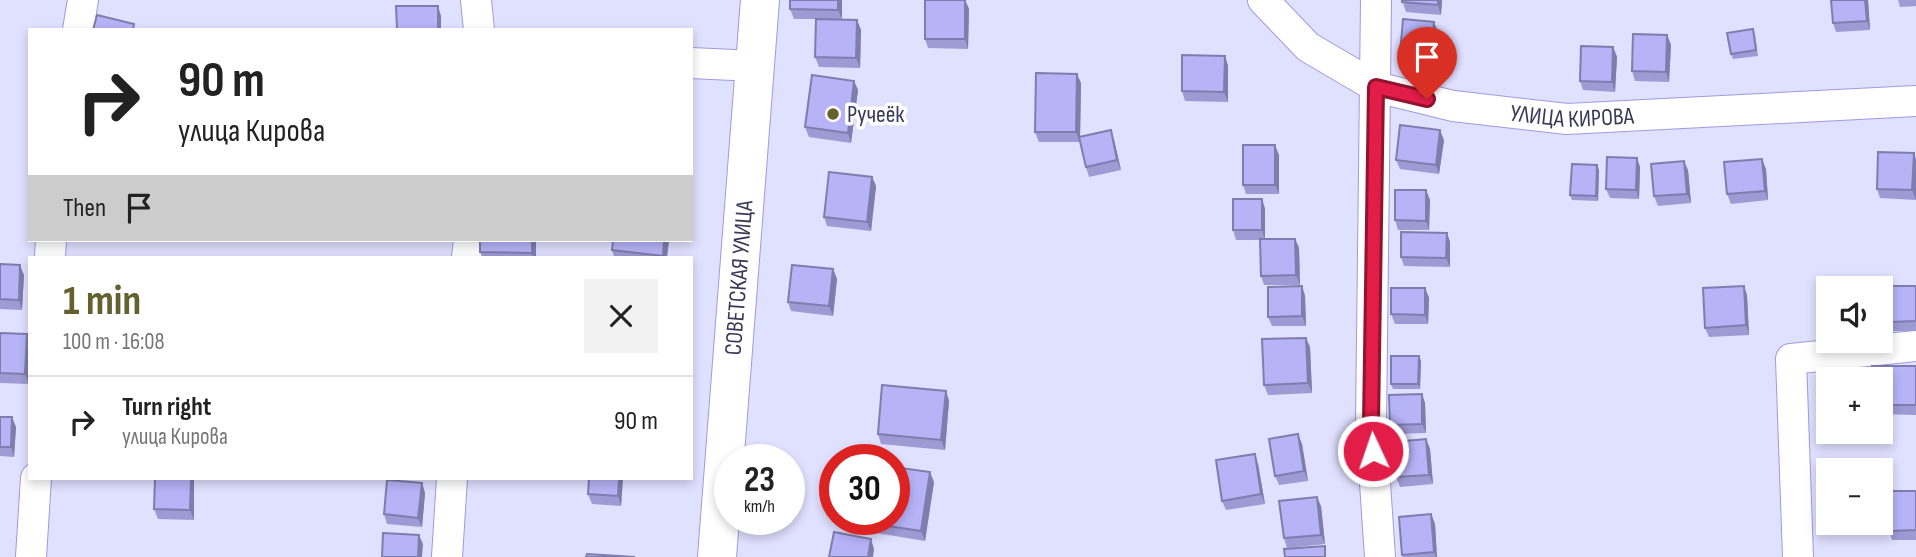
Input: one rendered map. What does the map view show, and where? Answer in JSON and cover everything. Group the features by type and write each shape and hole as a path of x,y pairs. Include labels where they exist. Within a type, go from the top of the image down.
{"main road":[{"name":"СОВЕТСКАЯ УЛИЦА","path":"717,557 760,0"}],"street":[{"path":"78,28 83,0"},
{"path":"475,0 479,28"},
{"name":"УЛИЦА КИРОВА","path":"1263,0 1308,47 1376,87 1453,106 1567,119 1916,102"},
{"path":"1376,0 1371,424 1380,557"},
{"path":"693,63 755,66"},
{"path":"1798,557 1791,359 1916,346"},
{"path":"31,557 36,480"},
{"path":"447,557 452,480"}],"building":[{"path":"790,0 838,0 838,10 790,9"},
{"path":"925,0 965,0 965,39 925,39"},
{"path":"1438,0 1438,5 1402,2"},
{"path":"1831,0 1865,0 1867,21 1833,23"},
{"path":"396,6 438,6 438,28 397,28"},
{"path":"97,15 134,24 133,28 94,28"},
{"path":"816,19 857,20 856,58 815,57"},
{"path":"1403,19 1434,22 1431,56 1400,54"},
{"path":"1753,29 1756,50 1731,54 1727,33"},
{"path":"1633,34 1667,35 1666,72 1632,71"},
{"path":"1581,46 1613,47 1612,82 1580,81"},
{"path":"1182,55 1225,56 1224,92 1182,91"},
{"path":"1036,73 1077,74 1076,132 1035,132"},
{"name":"Ручеёк","path":"812,75 854,81 848,133 805,127"},
{"path":"1400,125 1440,130 1436,165 1396,160"},
{"path":"1111,130 1117,160 1086,167 1079,137"},
{"path":"1243,145 1275,145 1275,185 1243,185"},
{"path":"1878,152 1914,153 1912,190 1877,189"},
{"path":"1607,157 1637,158 1636,190 1606,189"},
{"path":"1762,159 1765,191 1727,194 1724,162"},
{"path":"1684,161 1687,194 1654,196 1651,164"},
{"path":"1572,164 1597,165 1596,196 1570,195"},
{"path":"829,172 872,177 867,222 824,217"},
{"path":"1395,190 1426,190 1426,221 1395,220"},
{"path":"1233,199 1262,199 1262,230 1233,230"},
{"path":"1401,232 1447,233 1446,258 1401,257"},
{"path":"1260,239 1295,239 1296,275 1261,276"},
{"path":"480,242 532,242 532,253 480,252"},
{"path":"613,242 664,242 663,256 612,250"},
{"path":"0,264 20,265 19,300 0,299"},
{"path":"792,265 833,269 829,306 788,302"},
{"path":"1302,286 1302,316 1268,317 1268,287"},
{"path":"1744,286 1746,325 1705,328 1703,288"},
{"path":"1893,286 1916,286 1916,321 1893,322"},
{"path":"1391,288 1425,288 1425,315 1391,314"},
{"path":"0,333 27,334 25,374 0,373"},
{"path":"1306,338 1308,383 1264,385 1262,339"},
{"path":"1391,356 1419,356 1418,384 1391,384"},
{"path":"1916,366 1916,405 1893,405 1893,367 1872,367"},
{"path":"882,385 946,391 941,440 878,434"},
{"path":"1422,394 1422,424 1390,425 1389,395"},
{"path":"0,417 12,417 11,447 0,447"},
{"path":"1298,434 1304,471 1275,476 1269,439"},
{"path":"1426,439 1429,475 1396,477 1394,442"},
{"path":"1255,454 1261,494 1222,501 1216,460"},
{"path":"910,469 930,472 921,531 910,529"},
{"path":"155,480 191,480 190,510 154,509"},
{"path":"387,480 422,483 418,518 384,514"},
{"path":"589,480 619,480 618,496 588,494"},
{"path":"1893,491 1916,491 1916,530 1893,531"},
{"path":"1317,497 1321,535 1284,538 1279,501"},
{"path":"1431,514 1434,552 1402,555 1399,517"},
{"path":"383,533 419,535 418,557 382,557"},
{"path":"833,535 871,539 868,557 829,557"},
{"path":"1325,546 1325,557 1285,557 1284,549"},
{"path":"587,554 635,557 586,557"}],"place":[{"name":"Ручеёк","path":"833,114"}],"route":[{"path":"1373,451 1371,424 1376,87 1427,99"}]}
